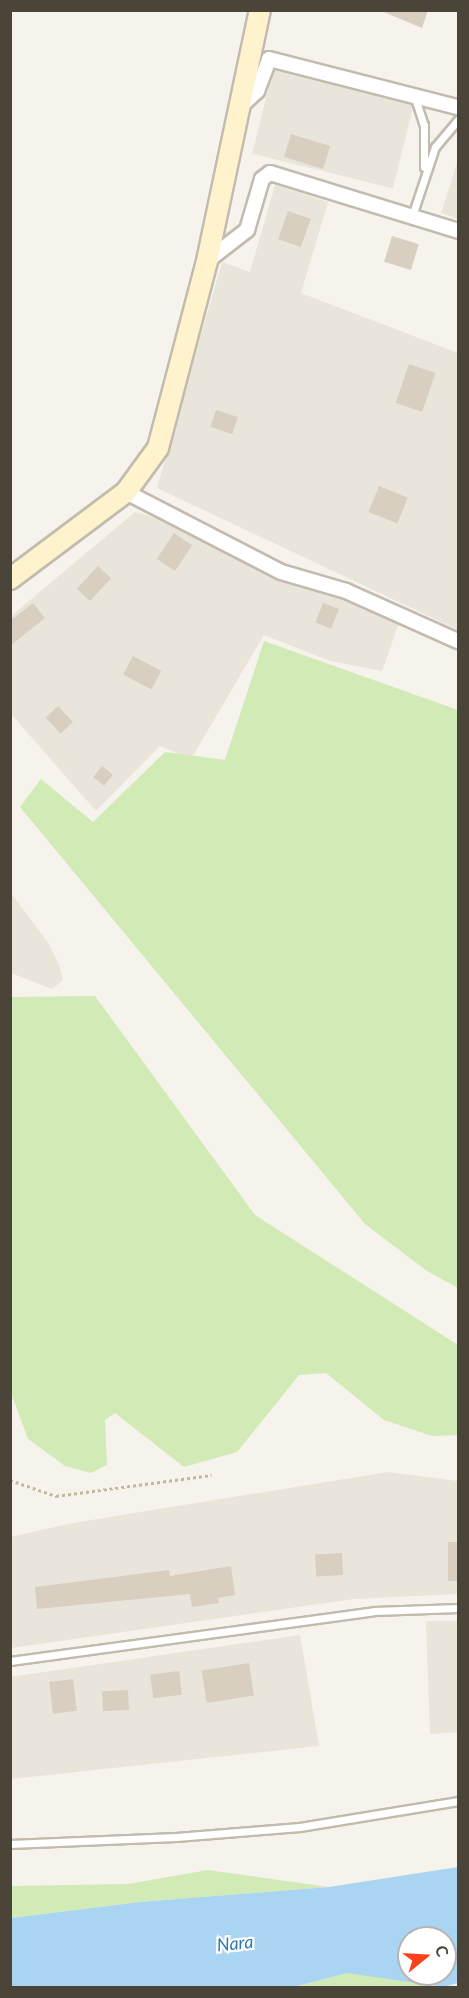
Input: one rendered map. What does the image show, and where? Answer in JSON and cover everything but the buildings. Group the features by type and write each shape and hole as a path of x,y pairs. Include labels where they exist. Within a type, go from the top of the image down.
{"main road":[{"path":"10,579 126,492 158,448 207,261 242,105 260,10"}],"street":[{"path":"242,105 257,91 269,59 459,107"},
{"path":"207,261 247,230 262,179 270,173 459,231"},
{"path":"126,492 281,572 346,591 459,641"}],"lane":[{"path":"414,95 424,125 424,172"},
{"path":"412,216 424,172 435,147 459,120"},
{"path":"10,1661 374,1611 459,1608"},
{"path":"10,1844 176,1838 300,1827 459,1801"}],"path":[{"path":"10,1480 56,1496 212,1475"}],"shaded area":[{"path":"273,70 414,105 393,189 252,153"},
{"path":"458,160 458,219 441,213"},
{"path":"275,185 328,202 301,293 458,353 458,630 157,488 222,262 250,272"},
{"path":"135,512 165,521 287,582 347,596 400,620 382,671 330,661 264,635 191,759 160,746 96,811 11,714 10,617"},
{"path":"11,893 49,944 59,965 63,980 52,989 11,973"},
{"path":"388,1472 458,1481 458,1594 354,1599 11,1648 10,1537 73,1523"},
{"path":"426,1621 458,1621 458,1732 430,1734"},
{"path":"300,1635 319,1746 11,1779 10,1677"}],"green space":[{"path":"264,641 458,710 458,1288 427,1271 365,1224 20,807 41,779 93,822 165,752 225,760"},
{"path":"95,996 255,1215 458,1345 458,1435 432,1436 384,1420 326,1373 299,1375 237,1452 184,1467 115,1413 105,1420 107,1465 91,1473 65,1466 28,1439 10,1390 11,997"},
{"path":"208,1870 329,1887 140,1902 11,1918 11,1886 128,1884"},
{"path":"347,1973 397,1979 397,1986 433,1987 290,1988"}],"water":[{"name":"Nara","path":"458,1867 458,1983 457,1926 397,1926 397,1980 347,1973 290,1988 11,1987 11,1918 140,1902 329,1887"}]}
